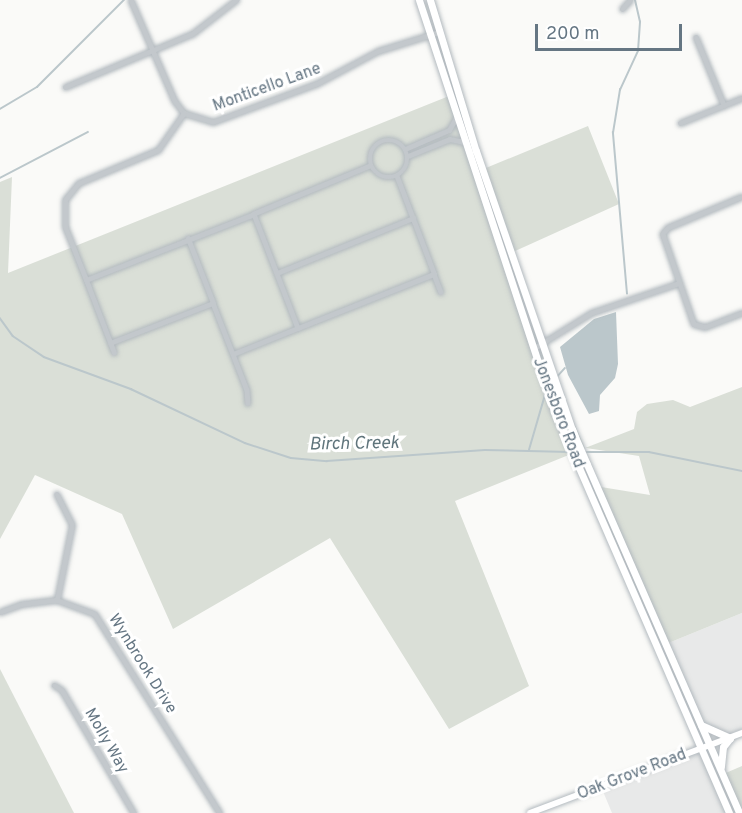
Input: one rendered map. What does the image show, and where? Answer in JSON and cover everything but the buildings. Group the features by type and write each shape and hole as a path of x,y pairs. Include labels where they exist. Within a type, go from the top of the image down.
{"main road":[{"name":"Jonesboro Road","path":"419,0 533,349 569,447 729,813"},
{"name":"Jonesboro Road","path":"430,0 542,345 576,438 739,813"},
{"path":"701,725 730,738 723,747 720,770"}],"street":[{"path":"114,353 65,228 65,200 79,183 158,150 184,113 131,0"},
{"path":"65,87 192,34 236,0"},
{"path":"622,9 630,0"},
{"name":"Monticello Lane","path":"184,113 206,120 224,120 346,71 378,51 439,32"},
{"path":"696,37 724,105"},
{"path":"680,123 742,98"},
{"path":"405,149 449,130 456,118"},
{"path":"408,156 450,139 464,142"},
{"path":"383,140 396,141 405,149 408,156 407,166 397,177 378,176 370,166 373,148 383,140"},
{"path":"86,280 370,166"},
{"path":"397,177 441,292"},
{"path":"742,196 665,230 663,238 697,326 742,313"},
{"path":"254,214 298,327"},
{"path":"277,273 413,218"},
{"path":"188,239 247,390 248,403"},
{"path":"233,354 434,274"},
{"path":"533,349 591,313 679,283"},
{"path":"110,343 213,303"},
{"path":"57,495 72,525 57,600"},
{"name":"Wynbrook Drive","path":"0,612 22,604 57,600 86,608 103,622 220,813"},
{"name":"Molly Way","path":"54,684 62,690 134,813"},
{"name":"Oak Grove Road","path":"530,813 742,733"}],"shaded area":[{"path":"454,94 481,170 588,126 619,204 502,257 585,448 634,429 637,412 647,404 673,400 690,407 742,387 742,613 666,644 601,487 650,495 639,456 586,448 455,501 529,686 449,729 330,538 173,629 122,514 35,475 0,539 0,182 12,177 8,273"},
{"path":"616,312 618,364 615,378 600,395 599,411 589,414 568,375 560,347 594,319"},
{"path":"742,613 742,729 708,743 737,813 612,813 602,789 708,742 666,644"},
{"path":"0,669 74,813 0,813"},
{"path":"742,766 742,813 721,775"}],"waterway":[{"path":"0,109 37,87 124,0"},
{"path":"627,294 613,133 620,90 638,51 640,22 635,0"},
{"path":"0,178 88,132"},
{"name":"Birch Creek","path":"0,318 13,336 44,357 131,389 245,443 291,458 327,461 485,450 569,452"},
{"path":"556,378 565,368"},
{"path":"529,450 545,395"},
{"name":"Birch Creek","path":"586,452 649,452 742,471"}]}
